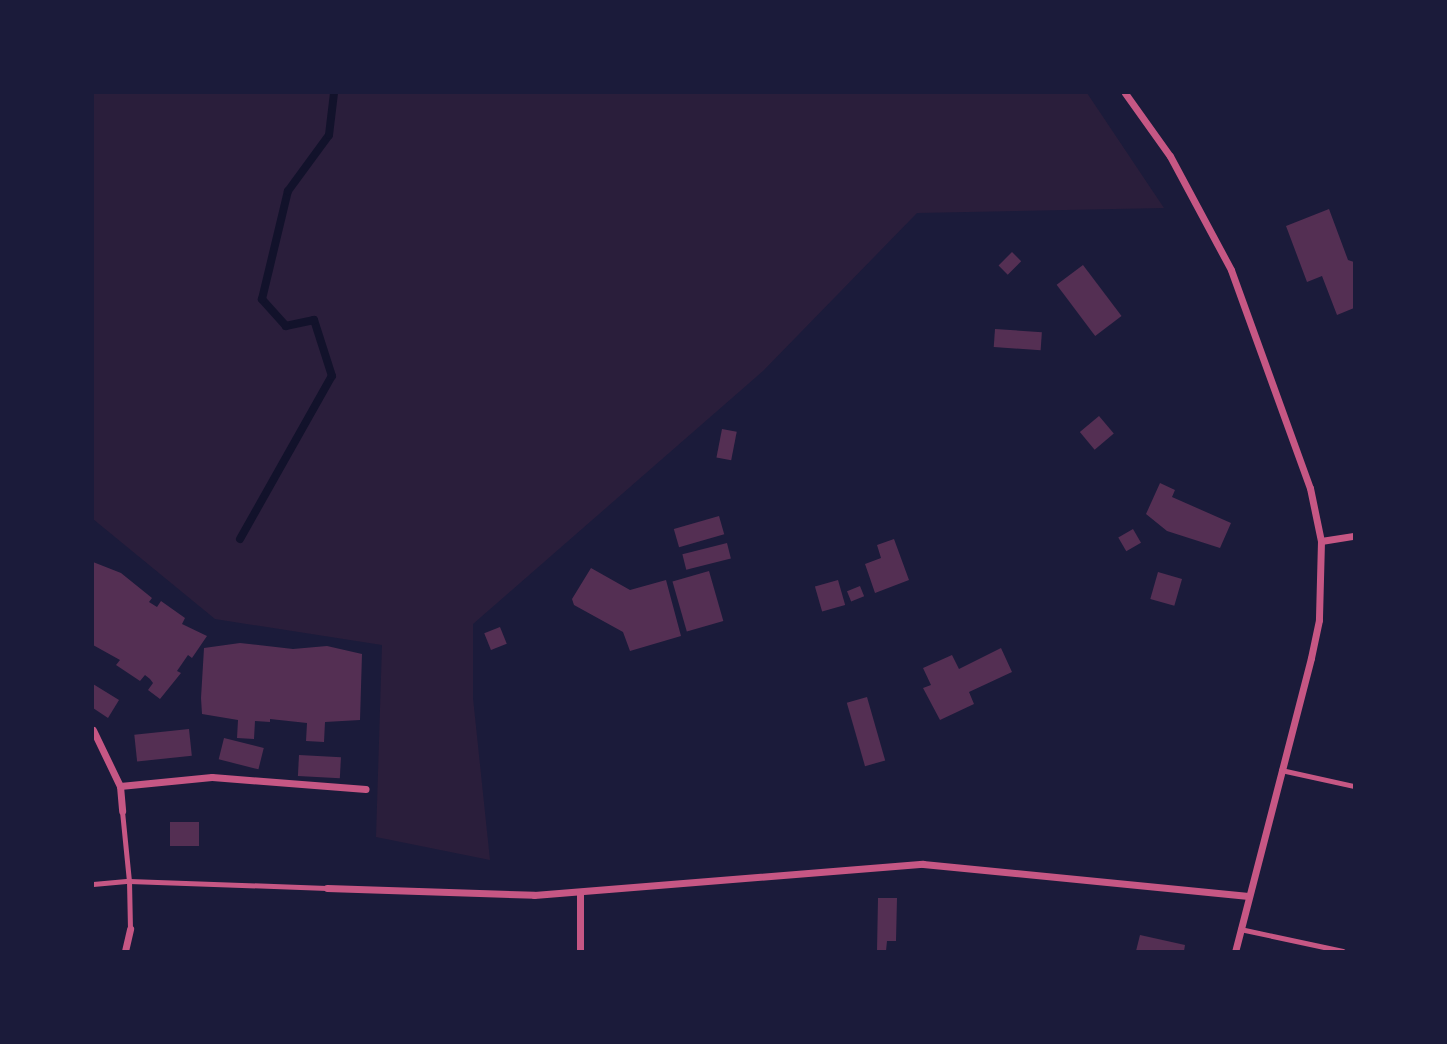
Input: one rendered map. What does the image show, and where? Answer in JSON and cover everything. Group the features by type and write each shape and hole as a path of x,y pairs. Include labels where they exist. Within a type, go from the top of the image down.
{"street":[{"path":"1125,93 1176,167 1231,270 1310,488 1321,541 1319,620 1235,951"},
{"path":"1321,541 1354,536"},
{"path":"93,730 120,786 122,811"},
{"path":"120,786 212,777 366,789"},
{"path":"327,888 534,895 923,864 1248,896"},
{"path":"580,892 580,951"},
{"path":"125,951 130,929"}],"lane":[{"path":"1281,770 1354,786"},
{"path":"122,811 129,881 130,929"},
{"path":"93,884 129,881 327,888"},
{"path":"1240,929 1343,951"}],"shaded area":[{"path":"93,93 1087,93 1164,208 917,213 763,371 473,624 473,698 490,860 376,837 382,645 215,619 93,519"}],"building":[{"path":"1329,209 1348,260 1354,262 1354,308 1337,315 1322,276 1307,282 1286,226"},
{"path":"1012,252 1021,261 1008,275 999,265"},
{"path":"1083,265 1122,316 1095,336 1057,285"},
{"path":"995,329 1042,332 1041,350 994,347"},
{"path":"1099,416 1114,434 1095,450 1080,432"},
{"path":"722,429 737,432 731,460 716,457"},
{"path":"1160,483 1175,490 1172,497 1231,523 1220,548 1167,531 1146,514"},
{"path":"719,516 724,534 679,547 674,529"},
{"path":"1133,529 1141,543 1126,551 1118,538"},
{"path":"894,539 909,580 875,593 865,564 881,558 877,545"},
{"path":"727,543 731,559 686,570 682,554"},
{"path":"93,562 121,573 152,598 149,602 157,607 161,601 185,618 182,624 207,636 192,658 188,655 177,671 181,673 160,699 148,690 153,683 150,679 145,675 140,681 116,665 120,660 93,645"},
{"path":"591,568 630,590 666,580 681,636 630,651 623,632 574,605 572,599"},
{"path":"709,571 723,621 687,631 672,581"},
{"path":"1158,572 1182,579 1174,606 1150,599"},
{"path":"838,580 845,605 822,612 815,587"},
{"path":"860,586 864,596 851,601 847,591"},
{"path":"500,627 507,644 491,650 484,633"},
{"path":"240,643 293,649 327,646 362,654 360,720 325,722 324,742 306,741 307,723 270,719 270,722 255,721 254,739 237,738 238,720 202,714 201,698 204,648"},
{"path":"1001,648 1012,672 969,692 974,704 940,720 923,688 931,685 923,668 952,655 959,669"},
{"path":"93,684 119,700 108,718 93,708"},
{"path":"867,697 885,760 865,766 847,703"},
{"path":"189,729 192,756 137,762 134,735"},
{"path":"224,738 264,748 258,769 219,759"},
{"path":"299,755 341,757 340,778 298,776"},
{"path":"170,822 199,822 199,846 170,846"},
{"path":"878,898 897,898 896,941 887,941 886,951 877,951"},
{"path":"1140,935 1185,945 1184,951 1136,951"}],"waterway":[{"path":"240,539 332,376 314,320 286,326 262,299 288,191 329,135 334,93"}]}
